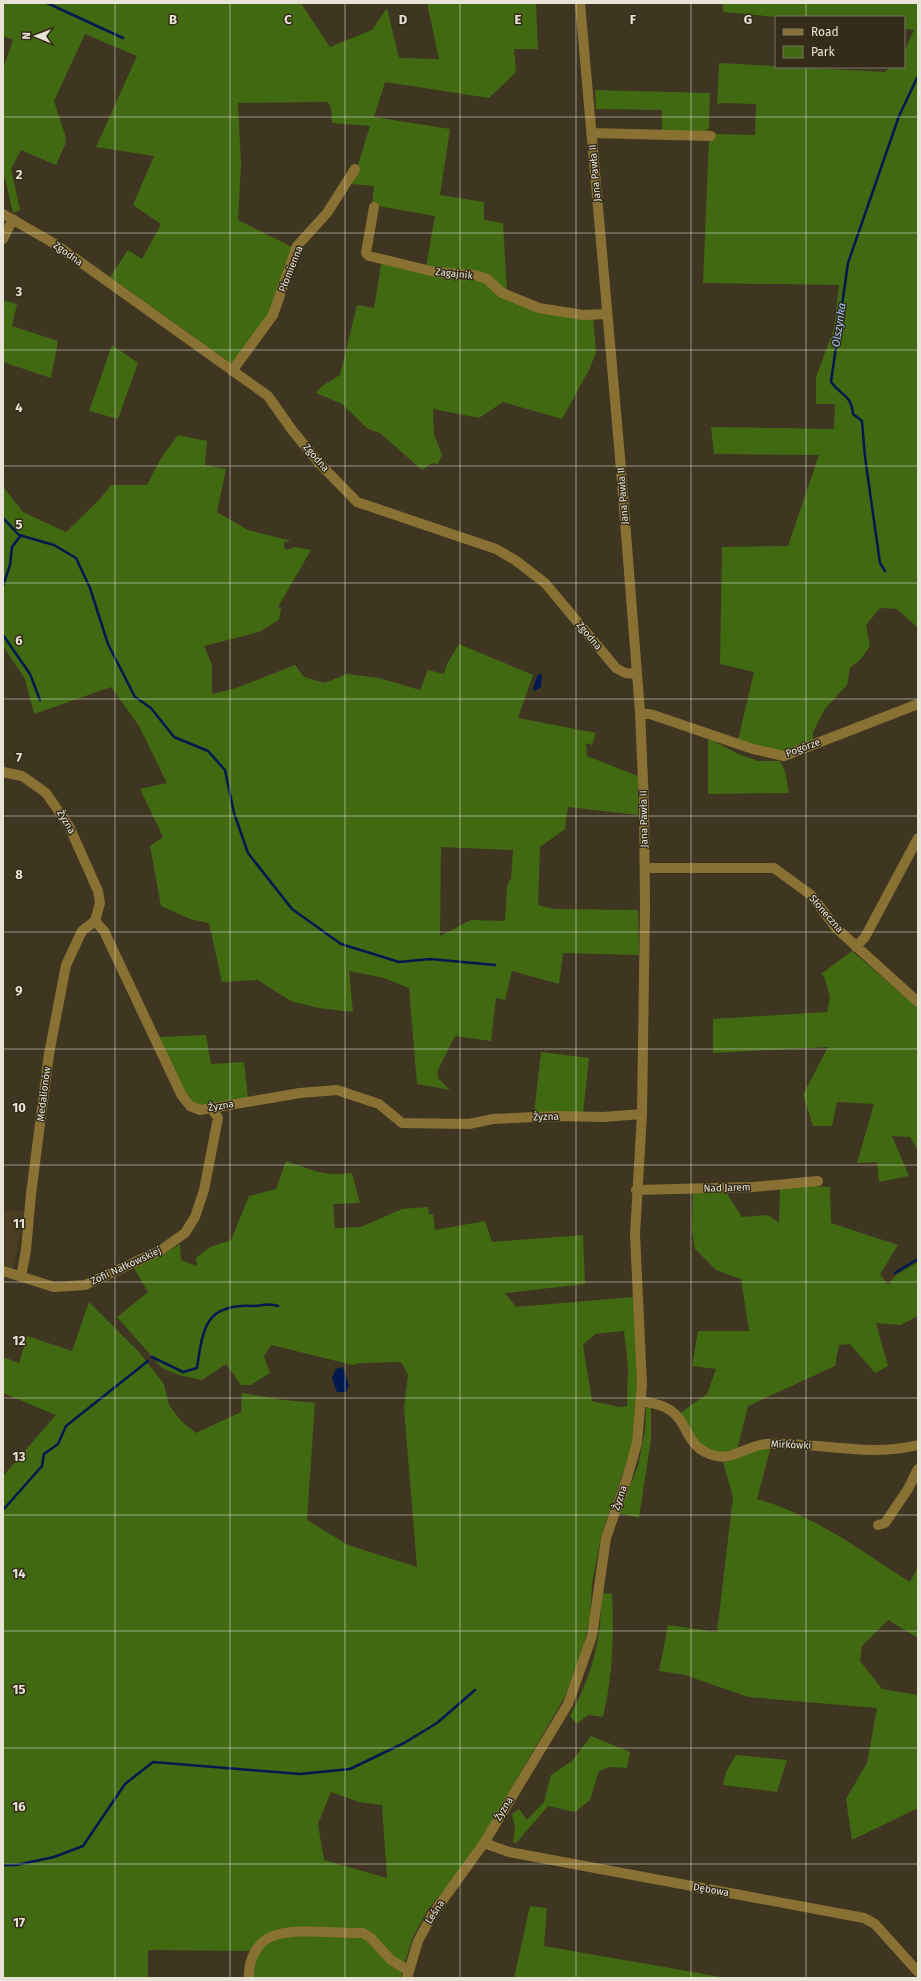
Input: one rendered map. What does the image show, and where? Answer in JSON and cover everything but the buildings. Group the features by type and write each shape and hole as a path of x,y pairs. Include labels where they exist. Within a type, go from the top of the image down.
{"street":[{"name":"Jana Pawła II","path":"580,3 620,451 640,712 645,868 644,990"},
{"path":"591,133 711,136"},
{"name":"Płomienna","path":"232,371 273,314 297,246 327,212 355,169"},
{"name":"Zagajnik","path":"374,206 366,253 369,256 435,272 475,275 487,279 502,292 539,308 583,315 607,314"},
{"name":"Zgodna","path":"3,214 55,244 268,396 292,430 320,464 357,502 496,549 515,560 545,583 616,668 624,673 637,674"},
{"path":"3,239 13,219"},
{"name":"Pogórze","path":"640,712 753,749 784,756 918,704"},
{"name":"Żyzna","path":"3,772 22,776 46,793 69,826 98,892 100,903 95,921 104,931 182,1096 190,1106 200,1110 300,1093 337,1090 379,1104 402,1123 468,1124 493,1119 558,1116 603,1117 642,1114"},
{"path":"856,947 865,936 918,838"},
{"name":"Słoneczna","path":"645,868 774,868 810,895 836,928 918,1002"},
{"name":"Medalionów","path":"21,1277 26,1250 31,1194 49,1054 66,964 82,931 95,921"},
{"name":"Żyzna","path":"477,1852 484,1843 568,1704 574,1689 592,1636 606,1538 627,1478 637,1442 642,1384 635,1234 636,1190 642,1114 644,990"},
{"name":"Zofii Nałkowskiej","path":"3,1271 54,1287 85,1285 161,1250 185,1233 195,1217 204,1190 213,1150 218,1118 211,1108"},
{"name":"Nad Jarem","path":"636,1190 754,1187 818,1181"},
{"name":"Mirkówki","path":"641,1401 657,1404 670,1410 678,1417 688,1437 698,1448 717,1456 731,1454 764,1444 796,1444 839,1448 890,1449 918,1445"},
{"path":"878,1525 884,1523 908,1489 918,1470"},
{"name":"Dębowa","path":"484,1843 509,1852 864,1918 875,1924 918,1972"},
{"name":"Leśna","path":"408,1975 418,1941 432,1915 477,1852"},
{"path":"249,1978 249,1968 252,1956 261,1945 274,1935 290,1932 362,1933 371,1938 391,1960 408,1975"}],"shaded area":[{"path":"3,1210 24,1211 13,1271 3,1268"}],"green space":[{"path":"3,3 301,3 330,47 372,30 387,8 399,58 439,59 427,3 536,3 538,49 514,49 516,72 489,98 385,82 374,117 450,129 440,195 484,202 484,220 503,223 507,292 488,277 426,267 435,216 372,205 374,186 352,184 370,126 332,123 331,108 328,102 238,103 241,164 238,220 292,247 273,305 266,319 232,364 110,277 128,250 142,259 161,224 133,205 154,156 96,147 137,56 85,34 54,101 66,138 65,145 56,165 21,150 11,169 20,210 13,213 3,170 3,69 13,40 3,36"},
{"path":"723,3 918,3 918,628 897,609 880,608 866,625 870,646 860,660 850,668 847,685 824,710 813,732 813,740 789,751 763,750 738,740 754,672 720,664 722,547 788,546 819,455 714,454 711,427 834,429 835,404 816,404 816,377 834,329 839,285 703,283 709,139 715,140 716,134 755,135 756,104 722,103 717,105 719,63 775,66 775,68 811,68 885,72 889,68 905,68 905,50 914,30 905,29 905,16 775,17 723,12"},
{"path":"595,90 710,93 709,128 705,134 662,133 662,110 596,109"},
{"path":"381,264 474,278 486,282 501,295 593,316 596,352 590,368 562,419 503,402 479,418 433,409 434,434 442,455 438,464 432,463 422,470 380,433 368,429 342,404 316,393 322,386 340,375 357,305 374,308"},
{"path":"3,300 17,304 12,326 58,341 51,378 3,362"},
{"path":"112,345 138,363 118,419 89,411"},
{"path":"3,416 4,488 23,512 66,532 100,499 111,485 147,485 161,458 178,435 207,441 205,465 226,469 217,512 248,530 291,541 284,542 284,547 286,550 295,547 311,550 278,607 281,608 279,620 259,632 204,646 212,665 212,694 236,688 295,665 304,677 325,683 347,674 379,678 420,690 428,670 444,674 447,664 459,644 533,675 518,718 596,733 592,745 586,743 587,756 638,776 638,815 568,807 565,829 540,847 538,905 554,909 638,910 639,955 563,953 559,984 512,971 505,1000 496,998 491,1041 455,1036 437,1072 439,1079 450,1090 417,1084 409,988 384,978 349,971 353,1012 318,1008 291,1001 258,980 222,982 209,923 190,919 161,906 150,846 163,837 140,789 167,783 139,726 111,687 34,714 25,679 3,646","holes":["441,847 513,850 511,879 507,886 505,921 471,920 440,936"]},
{"path":"708,738 738,754 758,761 780,761 785,771 789,793 708,794"},
{"path":"852,951 918,1008 918,1151 910,1137 892,1136 909,1176 879,1182 877,1162 857,1163 874,1104 837,1102 832,1126 813,1126 803,1095 828,1047 713,1053 713,1019 827,1012 830,997 824,976 821,974"},
{"path":"206,1035 211,1064 244,1062 248,1097 200,1106 192,1102 184,1094 159,1037"},
{"path":"541,1052 589,1058 583,1114 534,1114"},
{"path":"286,1161 318,1172 334,1174 352,1173 360,1203 333,1204 335,1228 361,1227 402,1209 428,1207 429,1214 433,1214 435,1230 485,1221 492,1242 583,1235 585,1284 505,1293 516,1307 634,1297 638,1407 634,1441 601,1536 592,1584 590,1617 582,1654 564,1698 476,1849 427,1911 413,1937 404,1966 374,1938 288,1930 250,1951 148,1950 148,1978 3,1978 3,1476 56,1415 3,1393 3,1357 19,1363 27,1336 72,1351 89,1302 138,1351 164,1384 169,1405 181,1421 196,1433 241,1412 242,1393 284,1400 315,1403 307,1520 348,1545 417,1567 404,1408 408,1375 401,1362 361,1363 353,1365 271,1345 264,1356 270,1373 251,1385 241,1385 226,1364 202,1380 179,1375 162,1368 117,1317 148,1292 134,1268 180,1244 181,1260 197,1266 196,1258 210,1247 231,1240 249,1196 276,1189","holes":["624,1331 628,1367 627,1406 619,1407 592,1401 583,1345 595,1334","331,1792 359,1802 382,1805 387,1878 324,1860 318,1824"]},
{"path":"814,1186 830,1187 831,1223 898,1245 880,1274 888,1285 896,1275 918,1262 918,1316 901,1325 876,1323 888,1366 875,1373 850,1344 839,1345 835,1366 748,1406 737,1450 717,1453 701,1447 679,1414 707,1394 716,1369 692,1366 698,1331 749,1331 741,1279 716,1270 695,1249 692,1230 693,1193 726,1192 742,1217 768,1215 779,1223 780,1188"},
{"path":"646,1407 651,1407 651,1439 639,1518 619,1513 638,1466 645,1430"},
{"path":"771,1446 757,1499 798,1514 836,1534 910,1582 918,1567 918,1638 888,1620 862,1646 860,1661 882,1689 918,1695 918,1812 916,1809 852,1840 846,1799 867,1763 877,1708 748,1697 685,1675 659,1671 668,1625 717,1632 733,1497 723,1462"},
{"path":"601,1593 612,1594 612,1656 609,1686 603,1717 588,1715 577,1724 570,1716 578,1701 590,1671 594,1656 600,1626"},
{"path":"591,1736 630,1752 627,1768 609,1767 599,1771 590,1800 575,1812 548,1806 516,1843 513,1842 515,1828 512,1814 519,1809 527,1820 544,1802 551,1775 572,1761"},
{"path":"736,1755 787,1760 777,1792 723,1785 726,1772"},
{"path":"530,1906 547,1908 544,1946 727,1978 514,1978"},
{"path":"361,1935 403,1971 401,1978 251,1978 255,1955 276,1937"}],"water":[{"path":"540,673 542,676 541,687 534,691 535,681"},
{"path":"343,1367 349,1386 346,1392 337,1392 332,1378 336,1369"}],"waterway":[{"path":"47,3 123,38"},
{"name":"Olszynka","path":"885,571 880,563 865,457 862,421 853,414 852,407 848,399 831,382 848,263 899,116 918,76"},
{"path":"3,518 19,535 54,545 76,558 90,588 108,644 135,697 151,708 174,737 208,751 225,770 234,813 248,853 292,909 341,944 399,962 430,959 495,965"},
{"path":"3,586 10,565 12,547 21,535"},
{"path":"3,635 30,674 40,700"},
{"path":"895,1273 918,1259"},
{"path":"152,1357 183,1372 197,1368 205,1330 209,1321 216,1314 225,1309 238,1306 257,1306 268,1304 278,1306"},
{"path":"3,1510 42,1466 44,1454 58,1444 66,1426 148,1361"},
{"path":"3,1865 16,1865 54,1857 83,1846 125,1784 153,1762 300,1774 350,1769 404,1743 437,1723 475,1690"}]}
